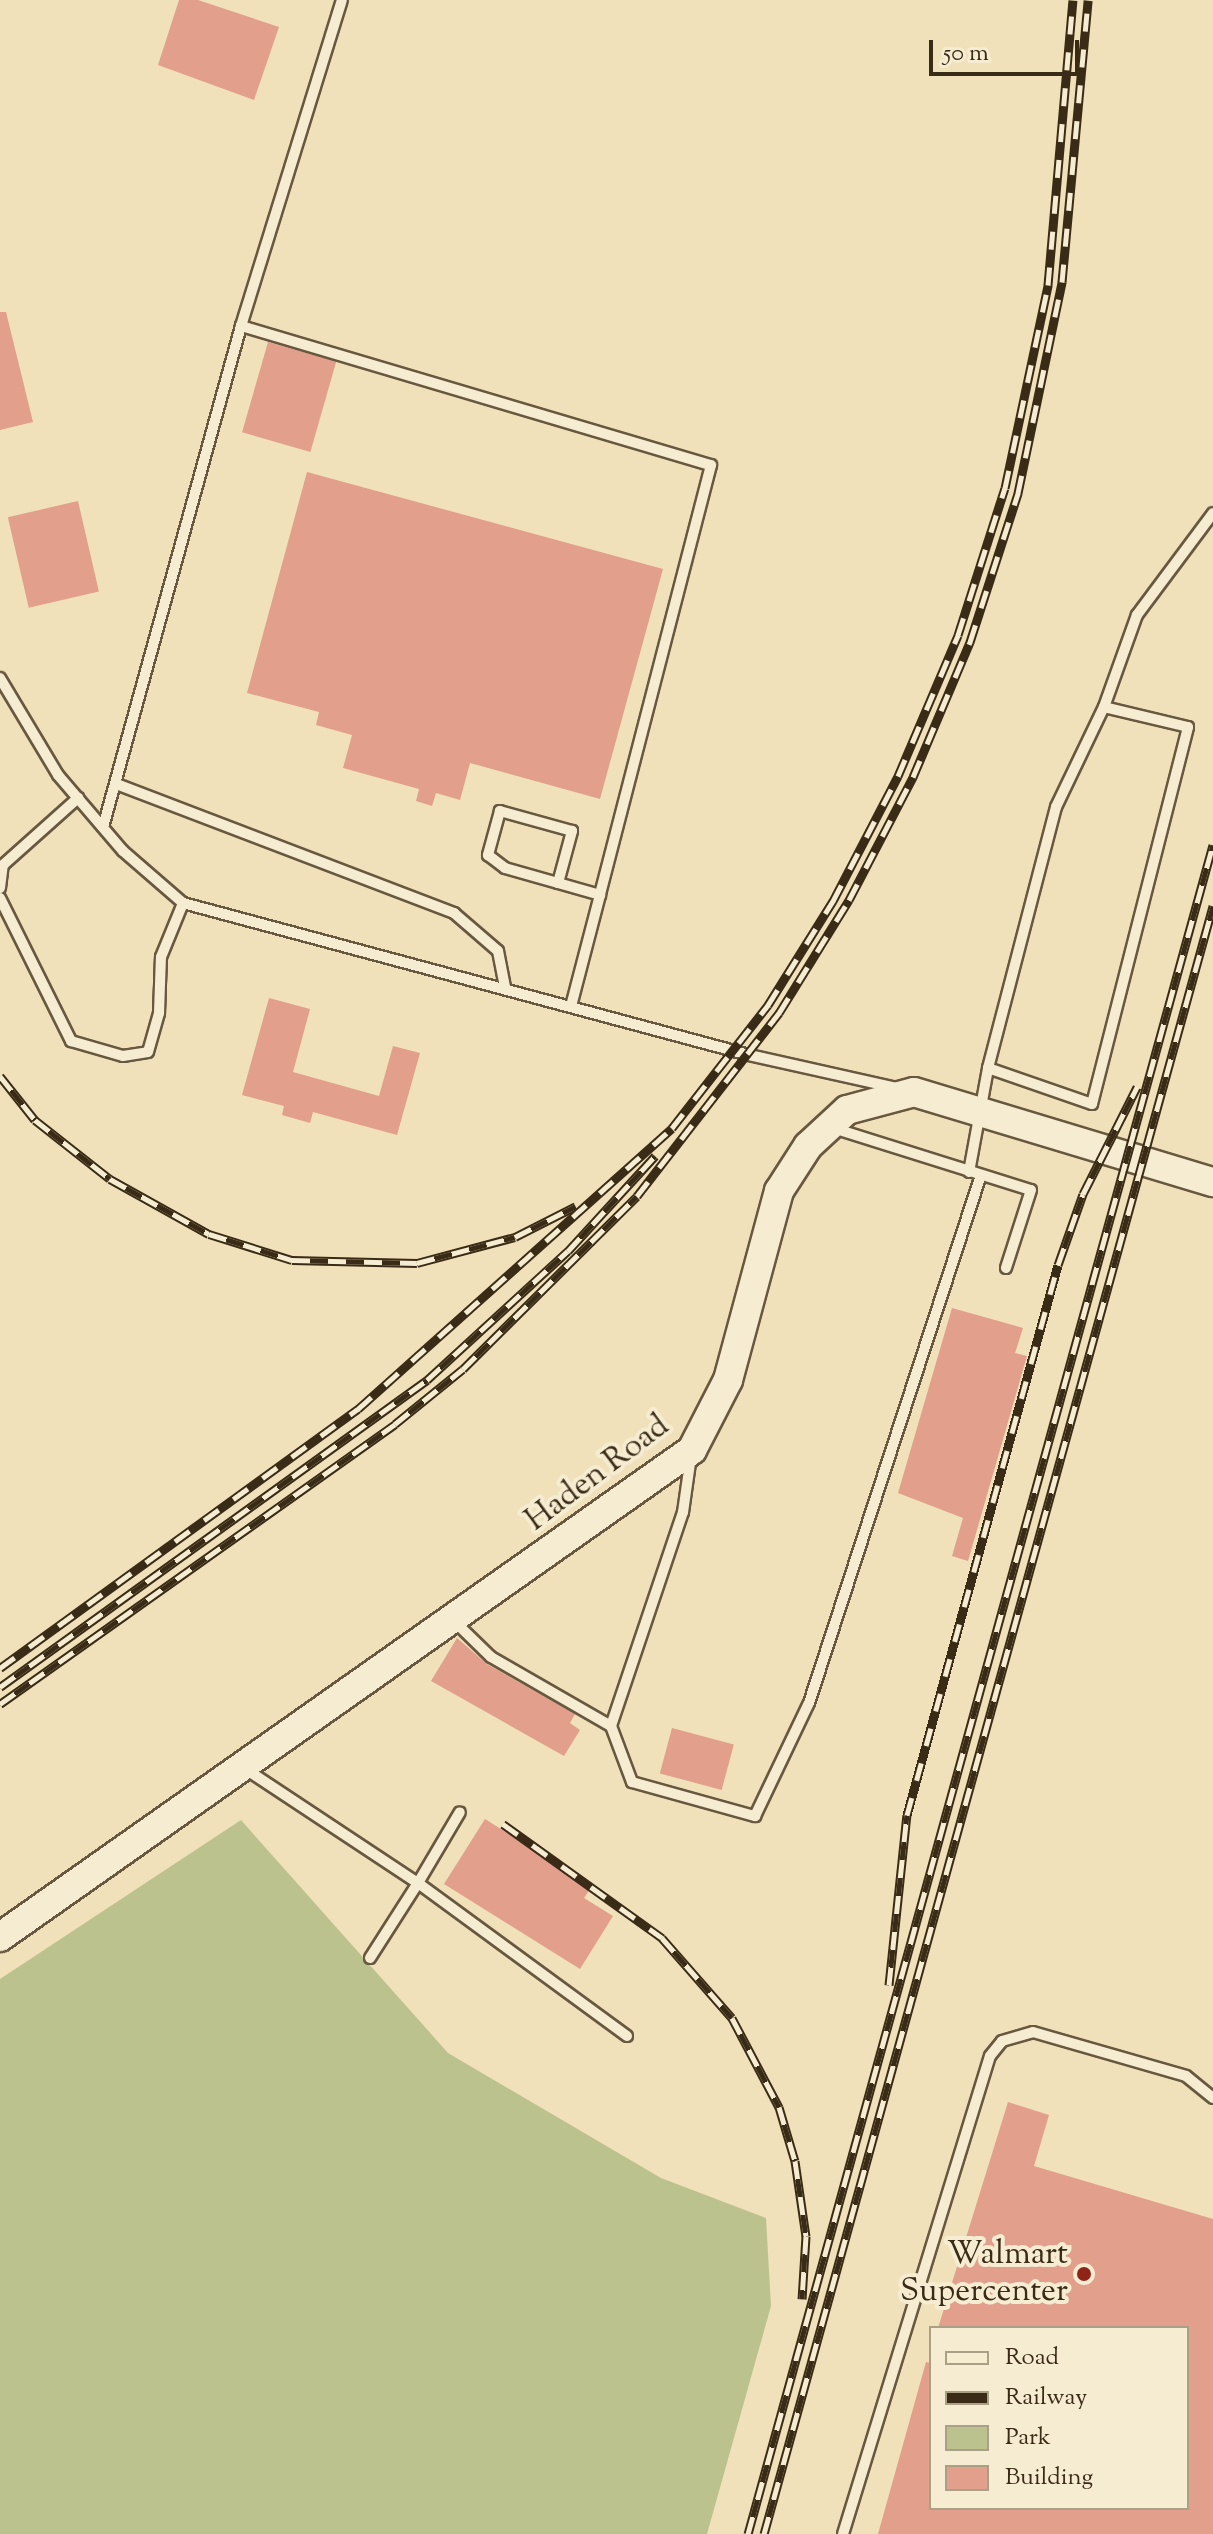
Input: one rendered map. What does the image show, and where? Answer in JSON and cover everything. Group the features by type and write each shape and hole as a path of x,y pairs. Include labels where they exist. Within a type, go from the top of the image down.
{"street":[{"name":"Haden Road","path":"0,1937 692,1450 728,1380 779,1191 827,1126 869,1100 914,1092 1213,1182"}],"lane":[{"path":"103,827 119,785 241,326 342,0"},
{"path":"241,326 711,465 571,1006"},
{"path":"969,1172 988,1068 1056,807 1104,707 1137,615 1213,513"},
{"path":"0,678 78,798 103,827 183,903 571,1006 914,1092"},
{"path":"988,1068 1092,1104 1188,727 1104,707"},
{"path":"119,785 454,913 498,951 505,988"},
{"path":"0,888 3,865 78,798"},
{"path":"558,883 572,831 500,811 488,855 505,868 600,895"},
{"path":"0,898 71,1041 123,1056 148,1052 159,1013 161,957 183,903"},
{"path":"827,1126 1031,1190 1006,1268"},
{"path":"692,1450 683,1512 611,1726 632,1782 755,1816 809,1703 981,1175"},
{"path":"453,1621 491,1657 611,1726"},
{"path":"243,1767 418,1883 627,2036"},
{"path":"370,1958 460,1812"},
{"path":"843,2534 990,2056 1002,2041 1033,2032 1186,2076 1213,2098"}],"green space":[{"path":"241,1820 448,2053 661,2178 766,2218 771,2306 707,2534 0,2534 0,1979"}],"building":[{"path":"179,0 198,0 279,27 254,100 158,65"},
{"path":"0,312 6,312 33,422 0,430"},
{"path":"268,342 336,362 310,452 242,432"},
{"path":"307,472 663,569 600,799 470,763 460,800 436,793 432,806 416,801 419,789 343,768 352,735 316,725 319,712 247,693"},
{"path":"78,501 99,592 29,608 8,517"},
{"path":"269,998 310,1009 293,1072 379,1096 393,1046 420,1053 397,1135 313,1112 310,1123 282,1115 284,1106 242,1095"},
{"path":"952,1308 1023,1328 1015,1353 1027,1356 968,1561 952,1556 963,1518 898,1493"},
{"path":"457,1638 487,1664 575,1714 570,1723 580,1730 564,1756 431,1681"},
{"path":"672,1728 734,1745 722,1790 660,1773"},
{"path":"485,1819 592,1886 584,1898 613,1916 580,1969 444,1884"},
{"name":"Walmart Supercenter","path":"1008,2102 1049,2115 1034,2166 1213,2219 1213,2534 878,2534 926,2362 929,2363 929,2510 1189,2510 1189,2326 939,2326"}],"railway":[{"path":"0,1668 358,1409 672,1128 768,1005 833,901 898,776 958,635 1005,488 1048,285 1073,0"},
{"path":"0,1704 395,1424 463,1369 637,1196 779,1013 849,900 913,777 970,642 1018,493 1062,282 1088,0"},
{"path":"748,2534 1213,845"},
{"path":"764,2534 1213,906"},
{"path":"0,1076 35,1120 110,1179 209,1234 292,1260 417,1263 515,1237 576,1206"},
{"path":"889,1985 907,1815 1058,1265 1083,1194 1137,1087"},
{"path":"0,1687 427,1380 568,1251 655,1156"},
{"path":"503,1824 662,1938 732,2018 779,2107 795,2161 806,2236 802,2299"}],"place":[{"name":"Walmart Supercenter","path":"1084,2274"}]}
